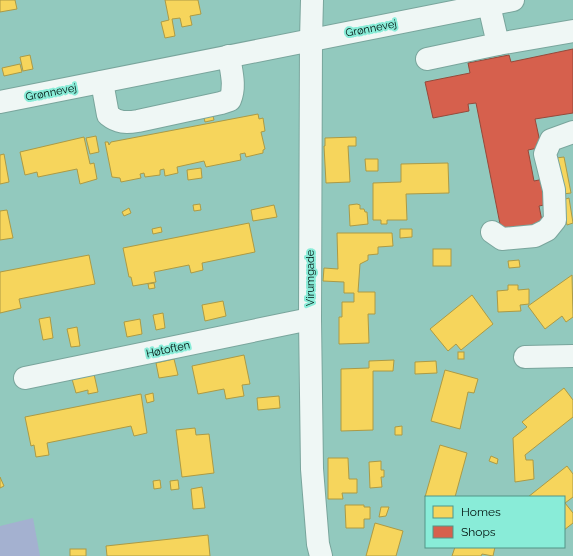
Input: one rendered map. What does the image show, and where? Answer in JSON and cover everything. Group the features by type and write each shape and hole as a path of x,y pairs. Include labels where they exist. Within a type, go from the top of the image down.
{"street":[{"name":"Virumgade","path":"312,0 310,319 312,469 318,544 321,556"},
{"name":"Grønnevej","path":"0,102 513,0"},
{"path":"489,5 498,44"},
{"path":"427,59 498,44 573,31"},
{"path":"102,82 108,115 115,121 125,123 138,121 230,100 233,93 233,85 228,56"},
{"path":"492,232 502,239 536,236 547,230 556,220 554,190 545,154 551,140 573,132"},
{"name":"Høtoften","path":"25,378 310,319"},
{"path":"525,358 573,356"}],"shaded area":[{"path":"33,518 40,556 0,556 0,526"}],"building: Homes":[{"path":"0,0 15,0 17,9 0,12"},
{"path":"165,0 198,0 201,14 190,16 192,25 182,27 180,18 172,19 175,36 165,38 161,22 169,20"},
{"path":"30,55 33,69 23,71 20,57"},
{"path":"20,64 22,72 4,76 2,68"},
{"path":"212,112 214,120 205,122 203,114"},
{"path":"258,114 259,119 263,118 265,131 261,132 265,149 263,150 263,153 246,157 245,153 240,154 241,160 206,167 204,161 177,167 178,173 165,176 164,169 160,170 160,175 145,177 144,173 140,174 141,178 121,182 120,178 112,177 105,142 108,142 109,145 111,142"},
{"path":"96,136 99,152 90,154 86,138"},
{"path":"84,137 90,164 94,163 97,179 80,184 77,169 38,177 37,172 25,175 20,152"},
{"path":"356,137 356,146 348,146 350,182 326,183 325,138"},
{"path":"4,154 9,182 0,184 0,155"},
{"path":"564,157 571,193 563,194 556,158"},
{"path":"365,159 378,159 378,171 366,171"},
{"path":"448,163 449,193 406,194 407,220 387,220 387,224 381,224 381,220 373,220 373,183 401,182 401,164"},
{"path":"201,168 202,178 188,180 187,170"},
{"path":"569,198 573,223 567,225 562,200"},
{"path":"200,204 201,210 194,211 193,205"},
{"path":"274,205 277,217 253,221 251,210"},
{"path":"349,205 360,205 360,209 364,209 365,212 367,212 368,224 350,226"},
{"path":"129,208 131,213 124,216 122,212"},
{"path":"7,210 13,238 0,240 0,211"},
{"path":"249,223 255,252 202,263 203,270 191,273 189,265 154,272 156,282 133,286 131,277 129,277 123,248"},
{"path":"161,227 162,232 153,234 152,229"},
{"path":"400,229 412,229 412,237 400,238"},
{"path":"337,233 392,233 393,246 378,247 378,254 368,255 368,260 360,264 358,292 375,292 375,314 368,314 369,343 339,344 339,317 342,317 342,302 354,302 354,293 344,293 344,282 323,281 324,268 338,269"},
{"path":"433,249 451,249 451,266 433,266"},
{"path":"89,255 95,284 19,299 21,308 0,313 0,272"},
{"path":"519,260 520,267 509,268 508,261"},
{"path":"572,275 573,317 566,322 562,316 545,329 528,306"},
{"path":"154,283 155,288 149,289 148,284"},
{"path":"508,285 518,285 518,290 529,289 529,304 520,305 521,311 498,312 497,291 508,290"},
{"path":"472,295 493,324 461,350 456,344 448,351 430,329"},
{"path":"223,301 226,316 205,321 202,305"},
{"path":"163,313 165,328 156,330 153,315"},
{"path":"50,317 53,338 43,340 39,319"},
{"path":"140,319 142,334 127,337 124,322"},
{"path":"77,327 80,346 71,347 67,329"},
{"path":"458,352 464,352 464,359 458,359"},
{"path":"244,355 250,384 242,385 244,396 226,399 224,389 198,394 192,366"},
{"path":"174,359 178,375 159,378 156,363"},
{"path":"394,360 393,371 373,371 373,430 341,431 341,369 369,368 369,361"},
{"path":"436,361 437,373 415,374 415,362"},
{"path":"445,370 478,379 474,393 468,392 460,429 431,421"},
{"path":"94,374 98,392 88,394 88,390 76,393 72,379"},
{"path":"564,388 573,400 573,417 525,455 526,460 533,460 534,479 515,482 513,438 527,427 522,422"},
{"path":"153,393 154,401 147,403 145,395"},
{"path":"141,394 147,433 134,436 131,426 47,443 49,455 36,457 34,445 31,446 25,417"},
{"path":"279,396 280,408 258,410 257,398"},
{"path":"402,426 402,435 395,435 395,427"},
{"path":"195,428 196,435 209,434 214,473 182,477 176,430"},
{"path":"440,445 467,453 455,496 425,496"},
{"path":"491,456 498,459 497,464 489,461"},
{"path":"328,458 348,458 349,479 357,479 357,493 342,493 343,499 328,499"},
{"path":"381,461 381,470 384,470 384,477 381,477 382,487 370,488 369,462"},
{"path":"567,466 573,474 573,497 565,503 565,496 529,496"},
{"path":"0,477 4,486 0,488"},
{"path":"160,480 161,488 154,489 153,481"},
{"path":"178,480 179,489 171,490 170,481"},
{"path":"202,487 205,508 193,509 191,489"},
{"path":"565,503 573,513 573,523 565,529"},
{"path":"345,505 364,505 364,507 370,507 370,519 364,519 364,528 346,528"},
{"path":"381,507 389,507 386,516 379,517"},
{"path":"375,523 403,531 396,556 366,556"},
{"path":"208,535 210,556 107,556 106,546"},
{"path":"455,548 495,548 493,556 482,554 481,556 452,556"},
{"path":"70,549 86,549 86,556 70,556"}],"building: Shops":[{"path":"573,49 573,113 535,119 540,142 537,143 538,148 528,150 534,181 544,179 549,204 539,206 543,226 502,234 476,103 468,104 469,111 433,118 425,82 470,73 468,63 509,55 511,62"}]}
